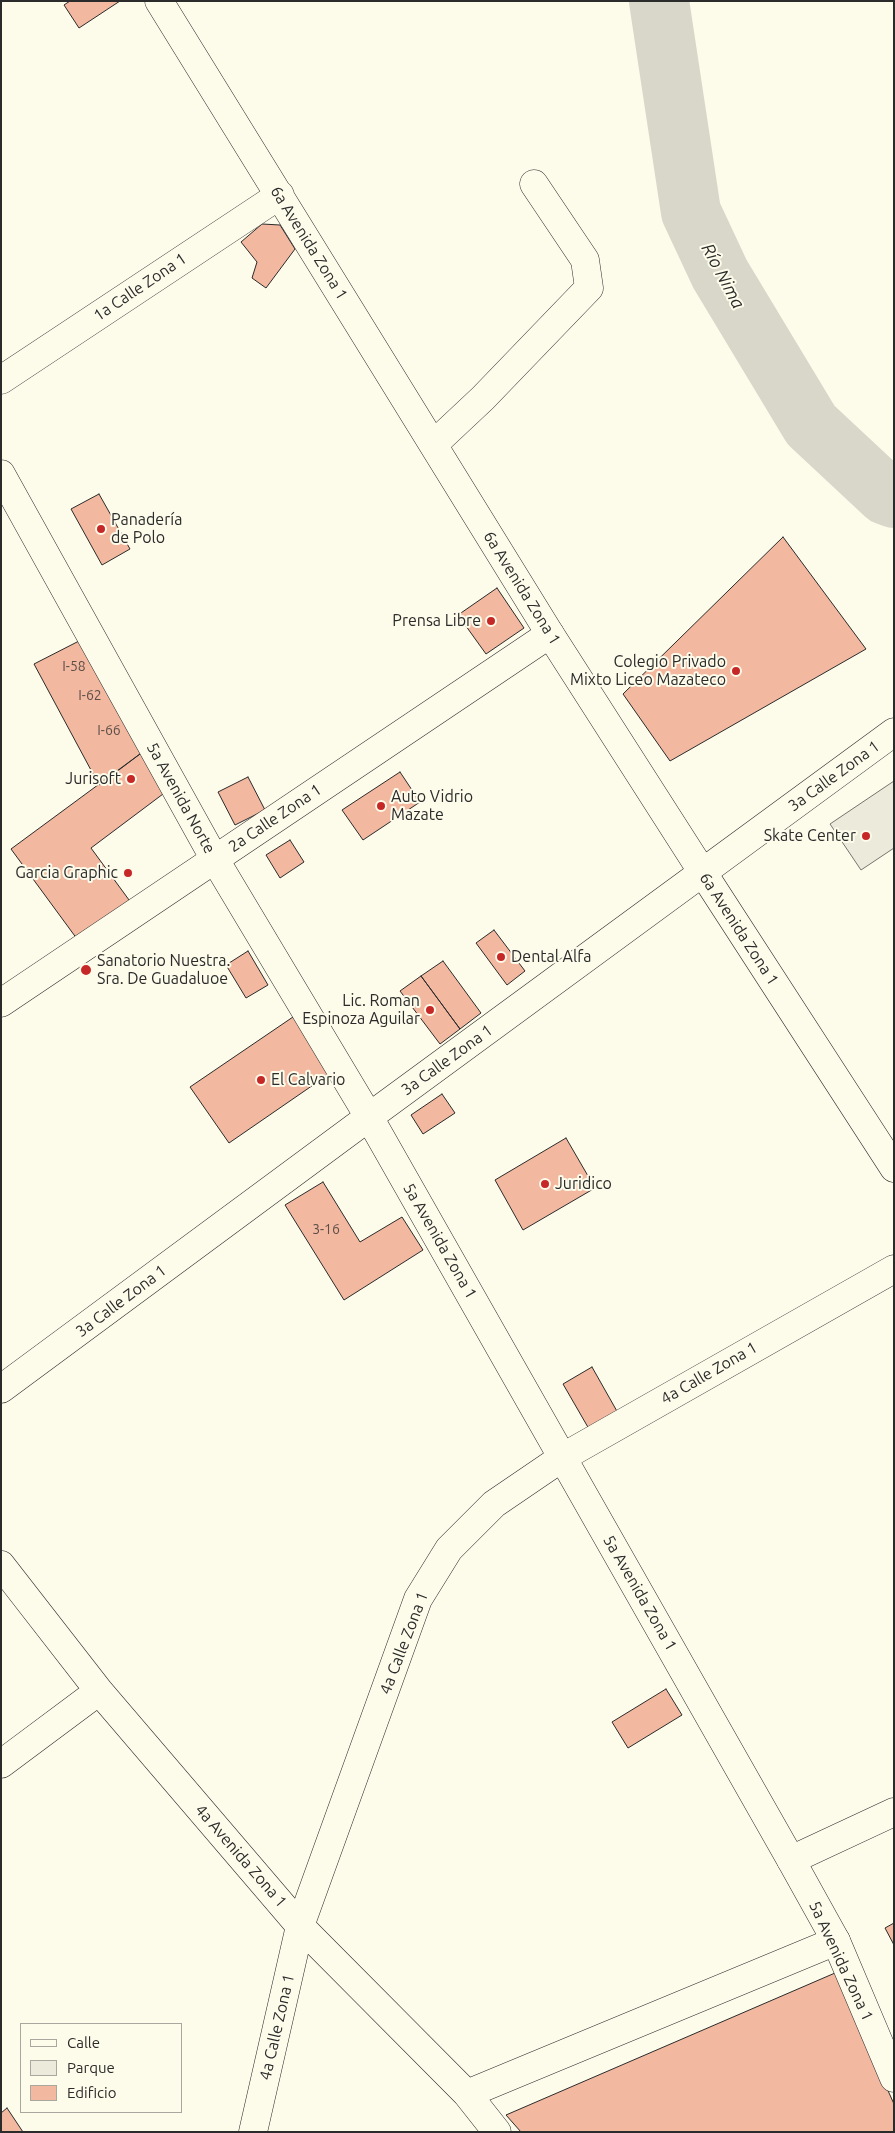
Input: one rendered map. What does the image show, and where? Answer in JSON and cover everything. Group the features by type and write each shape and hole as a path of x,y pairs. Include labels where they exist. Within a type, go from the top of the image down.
{"street":[{"name":"6a Avenida Zona 1","path":"159,1 550,634 894,1168"},
{"path":"434,444 483,398 589,288 585,260 534,184"},
{"name":"1a Calle Zona 1","path":"1,380 280,195"},
{"name":"5a Avenida Norte","path":"1,474 214,858 369,1117"},
{"name":"2a Calle Zona 1","path":"1,1003 214,858 550,634"},
{"name":"3a Calle Zona 1","path":"1,1390 894,732"},
{"name":"5a Avenida Zona 1","path":"369,1117 836,1941 894,2078"},
{"name":"4a Calle Zona 1","path":"253,2132 300,1926 418,1599 449,1549 494,1504 562,1457 894,1269"},
{"name":"4a Avenida Zona 1","path":"1,1565 99,1691 300,1926 467,2094 497,2132"},
{"path":"1,1764 99,1691"},
{"path":"791,1860 894,1812"},
{"path":"467,2094 836,1941"}],"green space":[{"name":"Skate Center","path":"894,781 894,848 861,870 830,824"}],"building":[{"path":"70,1 120,1 79,28 64,5"},
{"path":"262,224 280,225 295,249 266,288 252,278 257,262 241,242"},
{"name":"Panadería de Polo","path":"99,494 130,549 102,565 71,509"},
{"name":"Colegio Privado Mixto Liceo Mazateco","path":"783,537 866,649 670,761 623,694"},
{"name":"Prensa Libre","path":"497,588 524,628 486,654 458,615"},
{"path":"79,641 144,751 99,785 34,664"},
{"path":"144,751 163,794 91,848 132,904 80,943 11,849"},
{"name":"Auto Vidrio Mazate","path":"400,772 420,802 363,840 342,810"},
{"path":"248,777 265,810 235,825 218,792"},
{"path":"290,840 304,862 280,878 266,855"},
{"name":"Dental Alfa","path":"494,930 525,971 507,985 476,943"},
{"path":"248,951 268,985 246,998 226,965"},
{"path":"443,961 481,1013 460,1029 421,976"},
{"name":"Lic. Roman Espinoza Aguilar","path":"421,976 460,1029 440,1044 400,991"},
{"name":"El Calvario","path":"293,1017 332,1072 229,1143 190,1087"},
{"path":"442,1094 455,1113 423,1134 411,1115"},
{"name":"Juridico","path":"566,1138 595,1188 523,1230 495,1180"},
{"path":"323,1182 360,1242 402,1217 423,1250 344,1300 285,1205"},
{"path":"592,1367 618,1413 589,1429 563,1384"},
{"path":"666,1689 682,1715 628,1748 612,1722"},
{"path":"894,1923 894,1945 885,1928"},
{"path":"835,1973 894,2104 894,2132 521,2132 506,2115"},
{"path":"7,2108 23,2132 1,2132 1,2113"}],"waterway":[{"name":"Río Nima","path":"659,1 691,212 720,274 811,425 886,495 894,498"}],"place":[{"name":"Panadería de Polo","path":"101,529"},
{"name":"Prensa Libre","path":"491,621"},
{"name":"Colegio Privado Mixto Liceo Mazateco","path":"736,671"},
{"name":"Jurisoft","path":"131,779"},
{"name":"Auto Vidrio Mazate","path":"381,806"},
{"name":"Skate Center","path":"866,836"},
{"name":"Garcia Graphic","path":"128,873"},
{"name":"Dental Alfa","path":"501,957"},
{"name":"Sanatorio Nuestra. Sra. De Guadaluoe","path":"86,970"},
{"name":"Lic. Roman Espinoza Aguilar","path":"430,1010"},
{"name":"El Calvario","path":"261,1080"},
{"name":"Juridico","path":"545,1184"}]}
